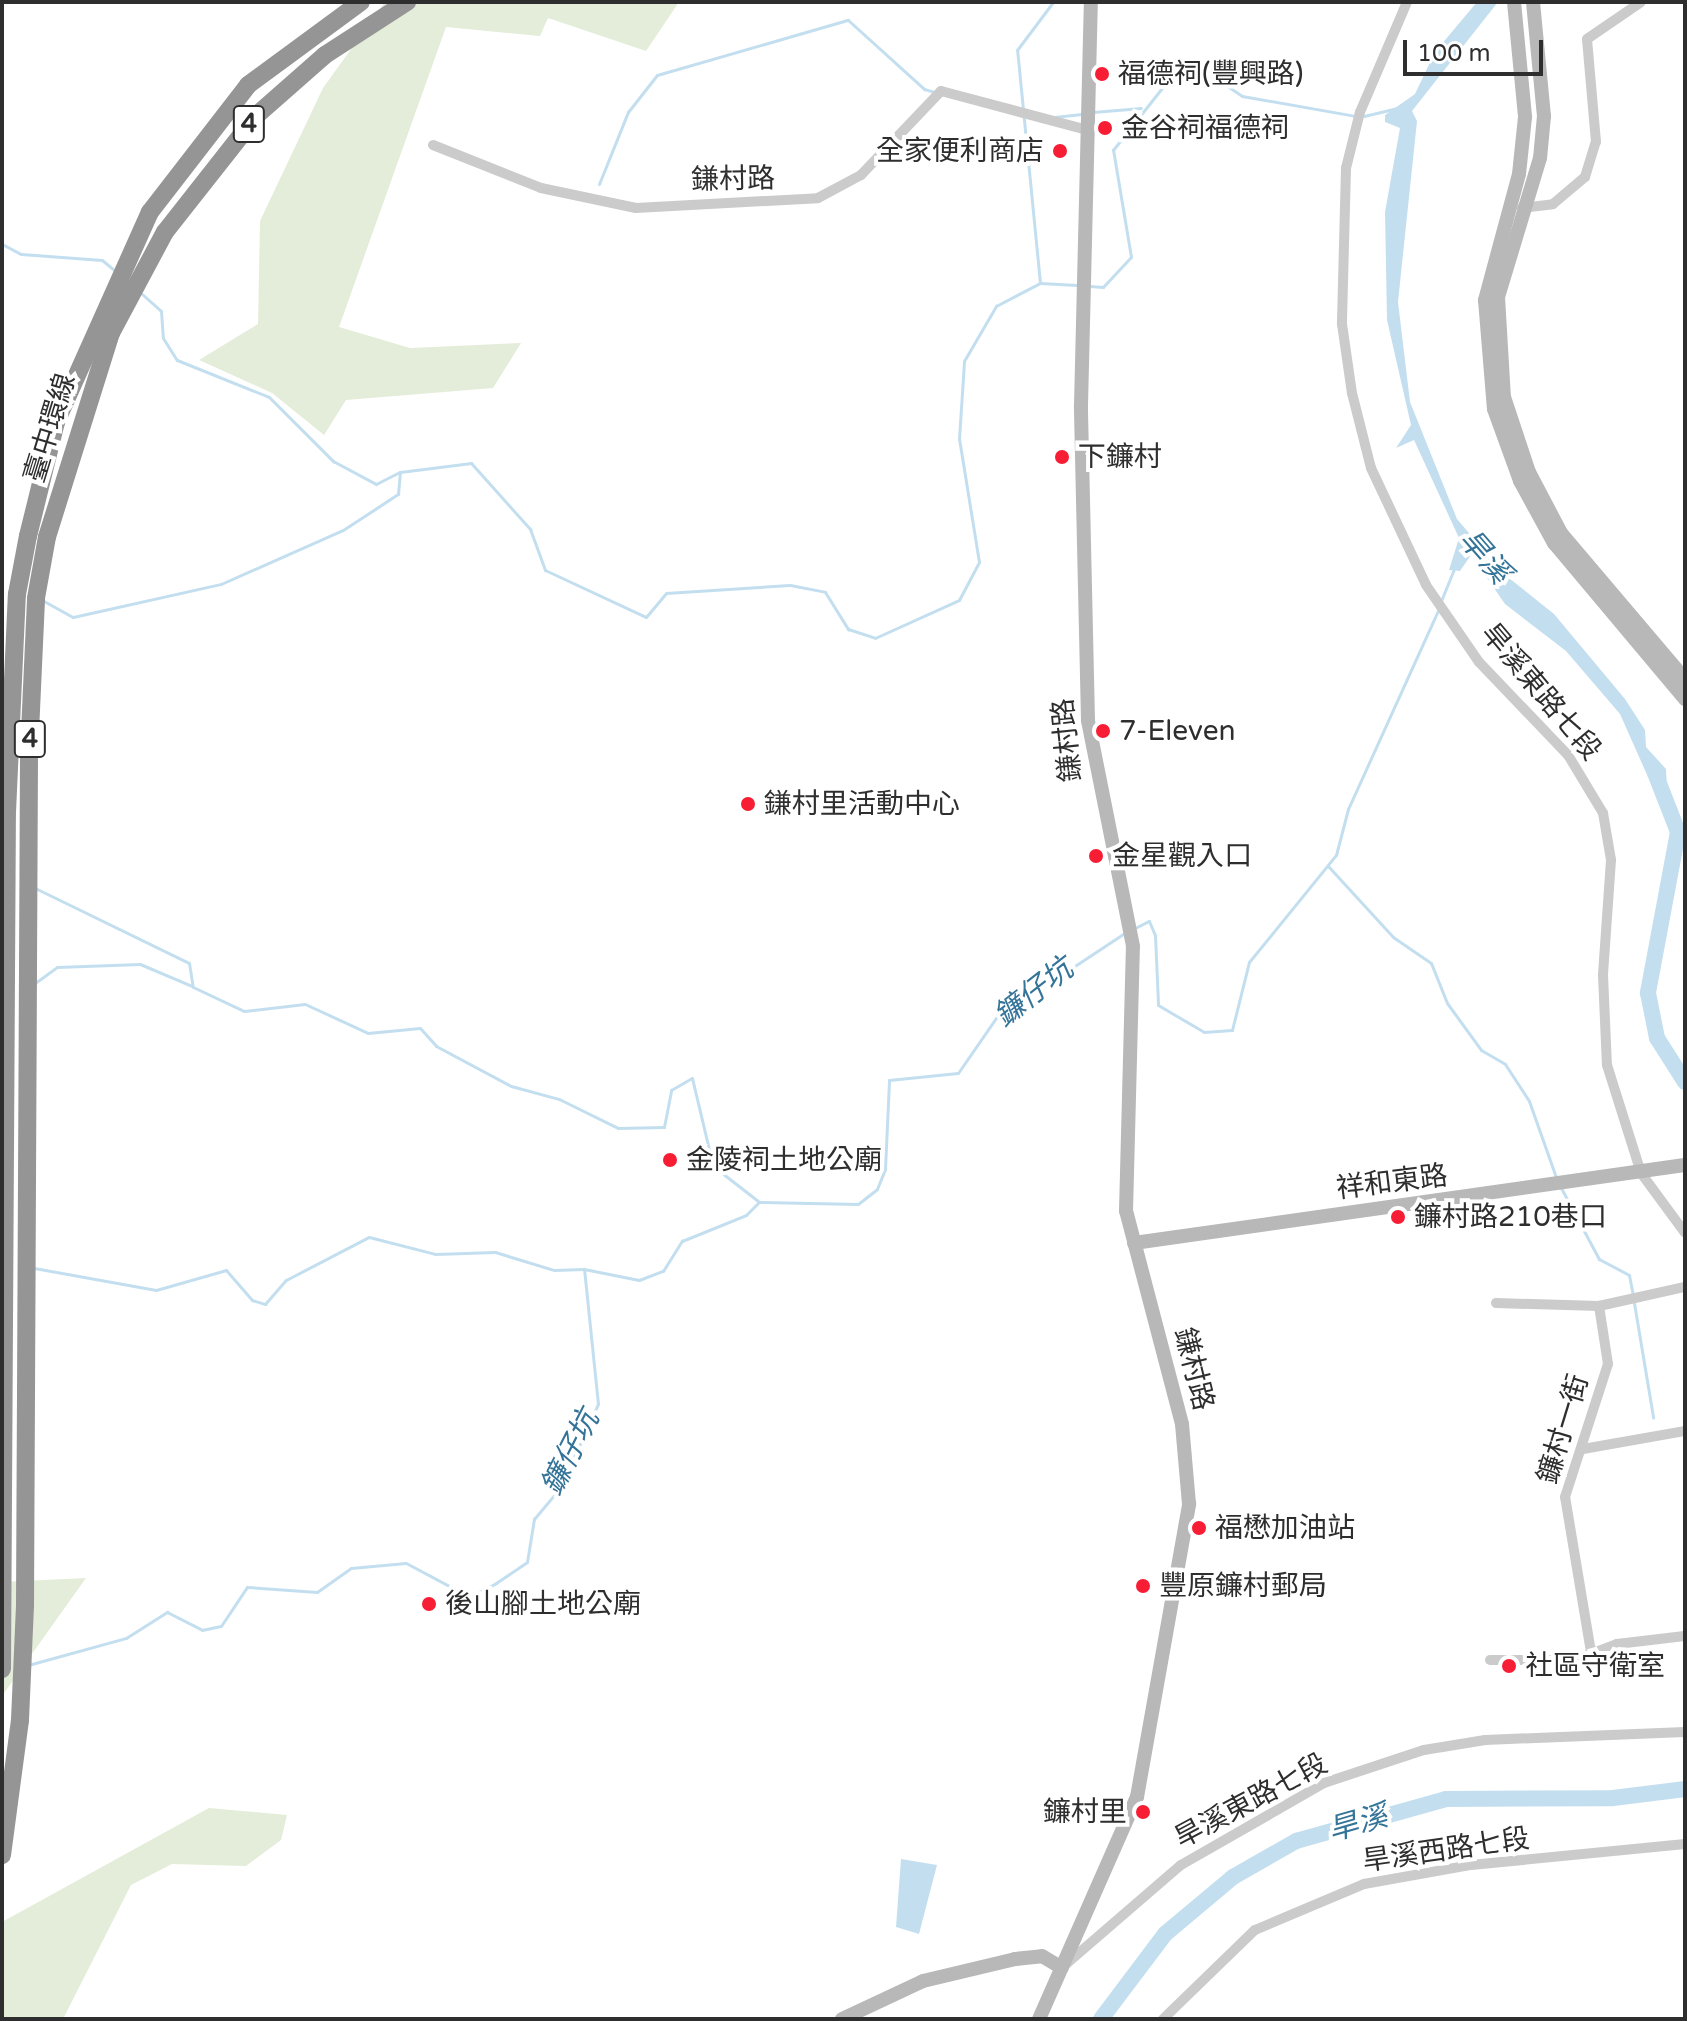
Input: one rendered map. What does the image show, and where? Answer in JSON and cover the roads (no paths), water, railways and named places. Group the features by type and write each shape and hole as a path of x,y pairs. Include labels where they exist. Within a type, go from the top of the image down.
{"highway":[{"name":"臺中環線","path":"2,1668 6,875 19,586 56,422 116,281 194,147 248,85 361,2"},
{"name":"臺中環線","path":"2,1855 23,1667 28,886 37,595 79,421 130,298 207,171 258,114 325,55 407,2"}],"street":[{"path":"1084,129 1091,2"},
{"name":"旱溪東路七段","path":"1407,2 1360,112 1346,168 1342,324 1352,393 1371,468 1426,585 1479,662 1568,755 1603,813 1611,860 1603,975 1607,1065 1648,1172 1685,1233"},
{"path":"1514,2 1525,117 1516,205 1495,326 1515,435 1576,555 1685,679"},
{"path":"1533,2 1544,116 1483,324 1501,432 1561,553 1685,699"},
{"path":"1516,205 1553,204 1585,177 1596,142 1587,39 1641,2"},
{"name":"鎌村路","path":"433,145 541,188 636,208 818,198 879,159 941,91 1084,129 1088,720 1133,946 1124,1171 1134,1243 1182,1424 1189,1504 1137,1797 1039,2019"},
{"name":"祥和東路","path":"1134,1243 1685,1165"},
{"path":"1496,1303 1599,1306 1685,1287"},
{"name":"鐮村一街","path":"1591,1652 1565,1497 1608,1364 1599,1306"},
{"path":"1583,1449 1685,1431"},
{"path":"1490,1660 1575,1660 1591,1652 1685,1636"},
{"name":"旱溪東路七段","path":"1062,1968 1181,1865 1324,1783 1424,1750 1485,1740 1638,1740 1685,1732"},
{"name":"旱溪西路七段","path":"1163,2019 1255,1930 1364,1884 1471,1865 1685,1844"},
{"path":"842,2019 923,1981 1015,1959 1042,1956 1062,1968"}],"water":[{"path":"1477,2 1498,2 1412,111 1417,121 1398,302 1410,402 1457,519 1504,574 1554,614 1625,699 1645,730 1646,747 1666,769 1667,791 1648,777 1620,714 1566,651 1505,604 1471,555 1460,571 1449,570 1459,538 1414,440 1396,448 1411,425 1387,320 1385,212 1400,128 1385,122 1385,115 1415,94 1435,52"},
{"path":"901,1859 937,1865 919,1934 896,1927"}],"waterway":[{"path":"1040,283 1017,50 1053,2"},
{"path":"599,184 628,112 657,75 848,20 924,89 938,93"},
{"path":"1089,286 1103,287 1131,257 1113,150 1166,83 1211,75 1242,96 1356,116"},
{"path":"1364,116 1406,106"},
{"path":"1093,112 1141,108"},
{"path":"1054,117 1082,114"},
{"path":"2,244 21,254 102,260 115,271"},
{"path":"142,294 161,311 163,338 177,360 269,397 333,461 376,484 400,472 471,463 530,529 545,570 646,617 666,593 790,585 825,592 848,629 875,638 959,600 979,562 959,439 964,361 996,306 1040,283 1077,285"},
{"path":"42,600 73,617 221,584 343,530 398,494 400,472"},
{"name":"鐮仔坑","path":"1441,601 1455,567"},
{"name":"鐮仔坑","path":"1133,929 1149,921 1155,935 1158,1005 1204,1032 1232,1030 1249,962 1336,855 1348,809 1439,608"},
{"name":"旱溪","path":"1655,773 1678,832 1648,993 1657,1038 1685,1082"},
{"path":"1328,866 1393,937 1431,963 1447,1003 1481,1050 1505,1064 1529,1101 1557,1180"},
{"path":"35,888 189,963 193,987 244,1011 305,1004 368,1033 420,1028 436,1046 511,1086 559,1099 618,1128 664,1127 671,1090 692,1078 713,1166 758,1201"},
{"name":"鐮仔坑","path":"28,1665 126,1638 167,1612 202,1630 221,1626 247,1587 317,1592 351,1568 406,1563 470,1597 496,1583 527,1562 534,1519 560,1488 598,1404 584,1269 639,1280 663,1271 682,1241 746,1215 759,1202 858,1204 877,1189 885,1169 889,1080 958,1073 996,1018 1126,932"},
{"path":"35,983 57,967 140,964 192,986"},
{"path":"1560,1186 1599,1259 1629,1275 1633,1295"},
{"path":"34,1268 156,1290 226,1270 252,1300 265,1304 286,1280 369,1237 435,1254 495,1252 554,1270 584,1269"},
{"path":"1634,1303 1653,1417"},
{"name":"旱溪","path":"1101,2019 1165,1934 1233,1877 1296,1841 1446,1799 1613,1798 1685,1789"}],"place":[{"name":"福德祠(豐興路)","path":"1102,74"},
{"name":"金谷祠福德祠","path":"1105,128"},
{"name":"全家便利商店","path":"1060,151"},
{"name":"下鐮村","path":"1062,457"},
{"name":"7-Eleven","path":"1103,731"},
{"name":"鎌村里活動中心","path":"748,804"},
{"name":"金星觀入口","path":"1096,856"},
{"name":"金陵祠土地公廟","path":"670,1160"},
{"name":"鐮村路210巷口","path":"1398,1217"},
{"name":"福懋加油站","path":"1199,1528"},
{"name":"豐原鐮村郵局","path":"1143,1586"},
{"name":"後山腳土地公廟","path":"429,1604"},
{"name":"社區守衛室","path":"1509,1666"},
{"name":"鐮村里","path":"1143,1812"}]}
